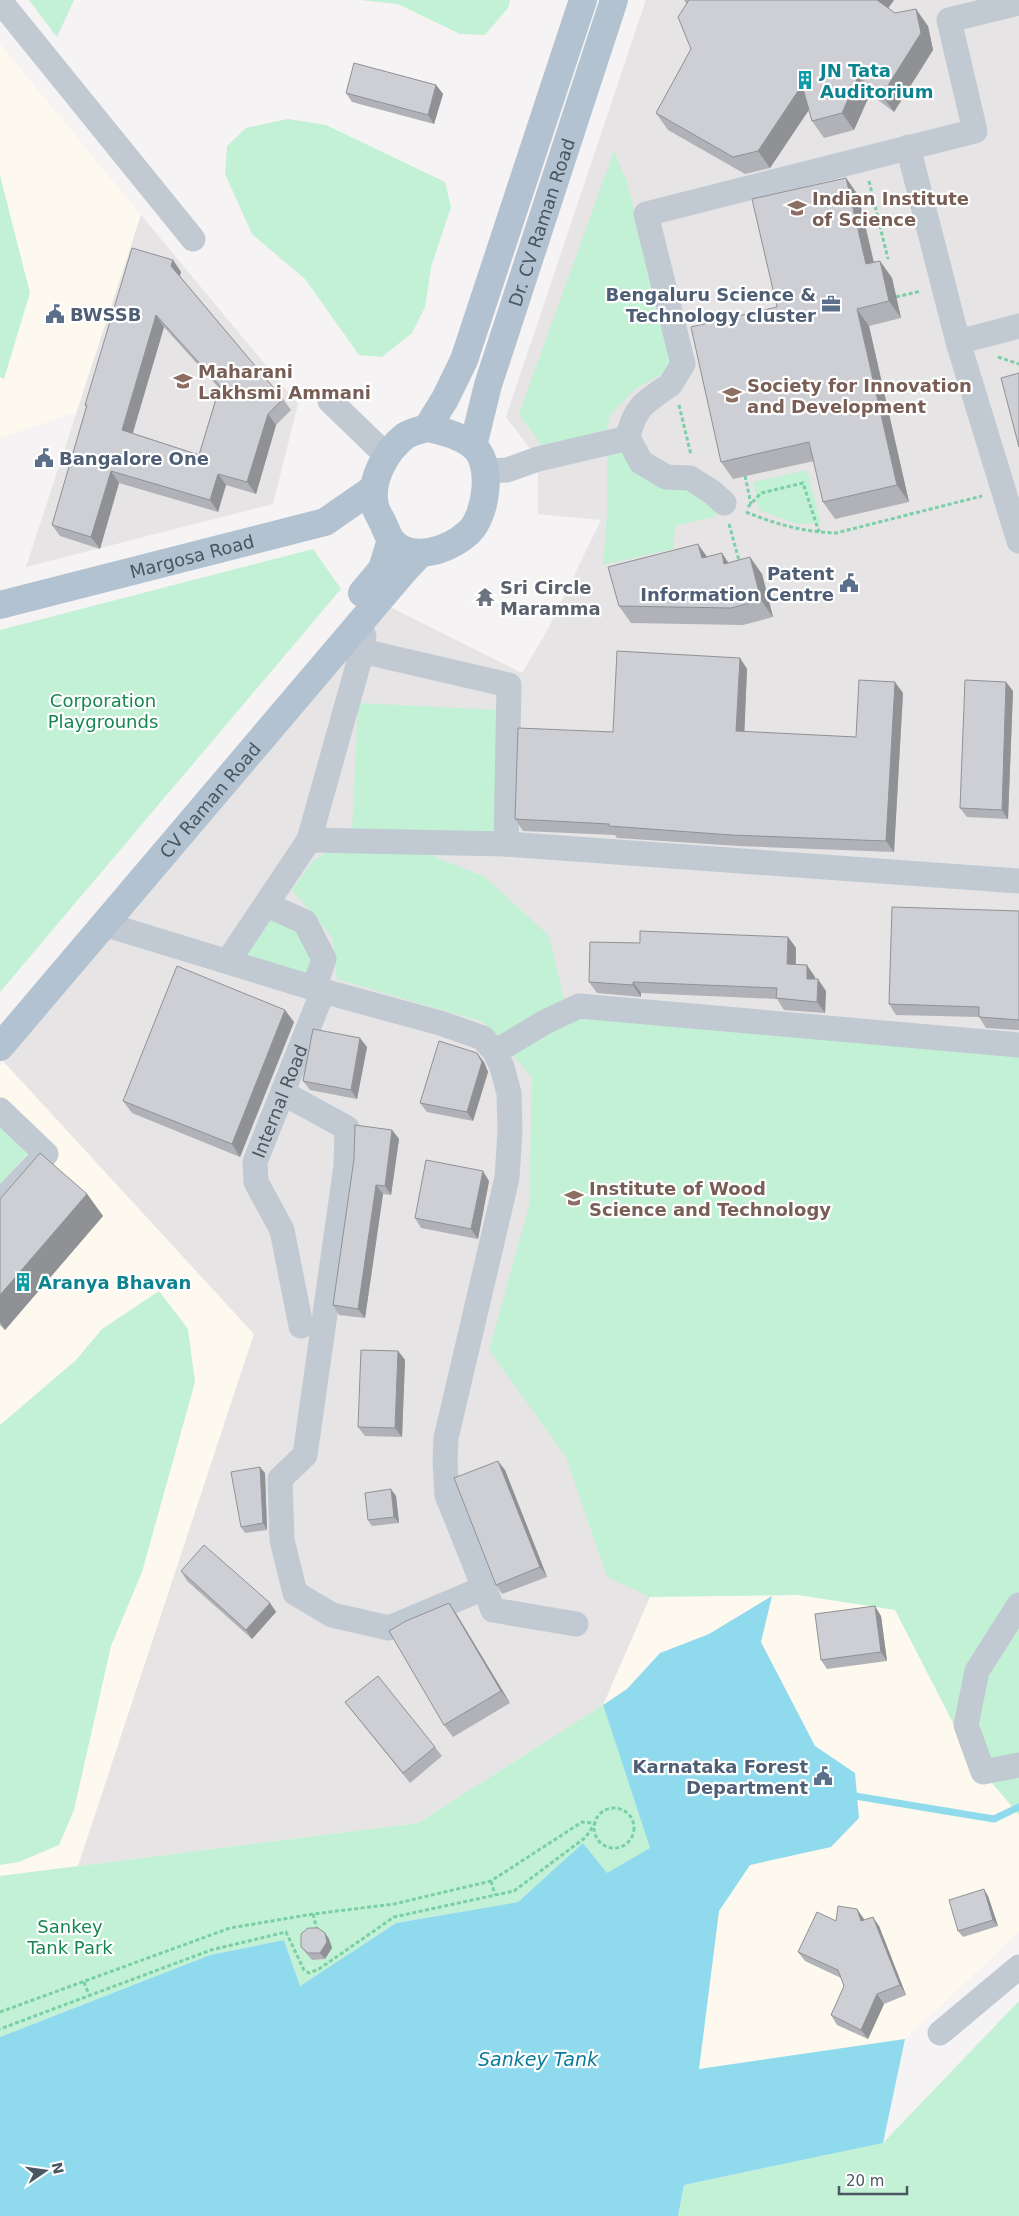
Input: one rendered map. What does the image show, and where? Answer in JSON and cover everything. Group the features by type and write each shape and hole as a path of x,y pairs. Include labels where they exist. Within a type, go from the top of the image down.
{"main road":[{"name":"Dr. CV Raman Road","path":"427,428 445,399 464,360 584,0"},
{"name":"Dr. CV Raman Road","path":"474,446 488,385 614,0"},
{"path":"427,428 448,432 474,446 486,472 485,492 482,511 470,532 446,547 420,554 406,551 391,540 375,506 374,488 379,471 392,448 407,435 427,428"},
{"name":"Margosa Road","path":"0,605 325,522 374,488"},
{"name":"CV Raman Road","path":"0,1022 98,910 382,570 391,540"},
{"name":"CV Raman Road","path":"0,1047 420,554"}],"lane":[{"path":"0,1 193,240"},
{"path":"734,507 690,478 666,477 640,462 628,438 630,425 641,405 670,385 683,364 646,214 974,131 949,20 1019,3"},
{"path":"908,148 958,342 1002,491 1019,541"},
{"path":"958,342 1019,326"},
{"path":"330,401 387,456"},
{"path":"486,472 507,470 538,459 628,438"},
{"path":"228,961 309,840 362,651 370,611"},
{"path":"362,651 509,684 506,844"},
{"path":"309,840 506,844 1019,881"},
{"name":"Internal Road","path":"267,905 306,922 324,958 319,990 283,1093 255,1162 256,1182 282,1230 300,1326"},
{"path":"104,924 319,990 440,1023 483,1038 495,1052 502,1067 508,1093 510,1131 507,1178 446,1438 447,1495 493,1610 576,1624"},
{"path":"495,1052 544,1022 579,1006 1019,1045"},
{"path":"283,1093 347,1128 346,1166 305,1456 280,1478 282,1540 295,1593 332,1615 389,1628 484,1588"},
{"path":"0,1110 46,1154 0,1202"},
{"path":"1019,1605 977,1671 966,1725 983,1772 1019,1765"},
{"path":"940,2033 1019,1968"}],"path":[{"path":"864,159 888,259"},
{"path":"682,416 691,454"},
{"path":"745,476 751,504"},
{"path":"734,507 751,504 761,493 803,483 819,532"},
{"path":"734,507 776,524 819,532 836,533 1002,491"},
{"path":"734,507 742,570"},
{"path":"0,2029 210,1950 286,1932 304,1970 309,1973 319,1969 394,1917 514,1891 586,1837 602,1812 616,1808 628,1814 632,1819 634,1833 627,1844 615,1849 609,1848 603,1846 595,1836 595,1823"},
{"path":"0,2012 230,1928 313,1914 394,1904 491,1881 582,1822 595,1823"},
{"path":"491,1881 496,1896"},
{"path":"313,1914 318,1934"},
{"path":"84,1982 89,1995"}],"shaded area":[{"name":"Institute of Wood Science and Technology","path":"646,0 1019,0 1019,1493 650,1597 603,1705 418,1823 78,1866 254,1334 4,1062 390,607 522,673 547,631 601,520 538,514 538,459 506,417"},
{"name":"BWSSB","path":"0,44 141,215 77,412 0,438"},
{"name":"Maharani Lakhsmi Ammani","path":"141,215 298,404 273,504 26,567"},
{"path":"4,1062 254,1334 78,1866 0,1876 0,1067"},
{"name":"Karnataka Forest Department","path":"1019,1493 1019,1932 905,2039 699,2069 719,1911 750,1865 650,1848 603,1705 650,1597"}],"green space":[{"path":"29,0 74,0 57,37"},
{"path":"360,0 510,0 508,8 485,35 460,34 398,4"},
{"path":"288,119 326,125 445,182 451,207 431,267 425,307 412,333 382,357 359,355 305,279 252,234 225,174 227,146 246,128"},
{"path":"614,151 627,182 672,358 662,374 635,389 609,416 608,430 542,446 519,414"},
{"path":"0,175 30,293 4,379 0,377"},
{"path":"622,452 689,487 701,496 717,516 675,526 673,549 603,565 607,514 607,455"},
{"path":"807,470 821,523 798,524 759,510 753,482"},
{"name":"Corporation Playgrounds","path":"313,549 341,589 0,992 0,630"},
{"path":"358,703 500,710 495,836 352,829"},
{"path":"335,847 411,847 485,877 549,936 565,1003 500,1041 483,1022 337,979 332,937 292,890 314,860"},
{"path":"269,918 298,932 312,960 306,977 241,956"},
{"path":"568,1017 1019,1049 1019,1815 971,1758 895,1610 798,1595 650,1597 607,1577 566,1457 489,1350 529,1206 532,1077 511,1054"},
{"path":"0,1120 32,1150 0,1184"},
{"path":"159,1291 188,1329 195,1382 142,1572 111,1646 74,1810 59,1845 19,1862 0,1865 0,1425 76,1360 102,1329"},
{"name":"Sankey Tank Park","path":"603,1705 650,1848 606,1874 583,1843 518,1902 396,1923 300,1986 284,1940 210,1955 0,2037 0,1876 418,1823"},
{"path":"1019,2001 1019,2216 678,2216 684,2185 883,2143"}],"water":[{"name":"Sankey Tank","path":"772,1596 761,1642 815,1746 855,1773 859,1818 831,1847 750,1865 719,1911 699,2069 905,2039 883,2143 684,2185 678,2216 0,2216 0,2037 210,1955 284,1940 300,1986 396,1923 518,1902 583,1843 607,1873 650,1848 603,1705 627,1689 660,1653 709,1634"}],"building":[{"name":"JN Tata Auditorium","path":"689,0 877,0 895,13 916,9 921,33 882,95 858,77 842,113 812,121 802,85 758,151 733,157 656,113 691,49 678,17"},
{"path":"354,63 436,85 428,115 346,93"},
{"path":"846,178 866,264 880,261 889,301 857,309 897,485 823,502 809,442 721,462 691,327 777,307 752,199"},
{"path":"132,248 173,260 171,266 283,399 268,414 247,482 218,474 210,500 111,471 91,537 52,525 87,405 85,405","holes":["156,315 220,386 199,455 122,430"]},
{"path":"1019,373 1019,447 1001,378"},
{"path":"698,544 702,558 722,553 724,564 750,557 761,600 731,608 619,606 608,567"},
{"path":"617,651 740,658 736,731 856,737 859,680 895,682 886,841 731,835 609,826 609,824 515,819 518,728 613,732"},
{"path":"965,680 1006,682 1002,810 960,808"},
{"path":"892,907 1019,911 1019,1020 979,1017 979,1007 889,1004"},
{"path":"640,931 788,937 787,964 807,965 807,979 818,979 817,1002 776,998 777,988 633,982 633,985 589,982 590,942 640,943"},
{"path":"177,966 285,1010 232,1144 123,1101"},
{"path":"313,1029 360,1038 351,1090 303,1081"},
{"path":"439,1041 477,1053 482,1062 467,1112 420,1103"},
{"path":"355,1125 392,1130 385,1186 376,1185 358,1309 333,1305 354,1159"},
{"path":"40,1153 87,1194 0,1295 0,1199"},
{"path":"426,1160 483,1171 471,1229 415,1218"},
{"path":"361,1350 398,1351 395,1428 358,1427"},
{"path":"498,1461 540,1567 496,1585 454,1478"},
{"path":"260,1467 263,1523 241,1527 231,1472"},
{"path":"391,1489 394,1517 368,1520 365,1493"},
{"path":"204,1545 270,1603 246,1630 181,1571"},
{"path":"449,1603 501,1691 444,1725 389,1631 406,1621"},
{"path":"875,1606 881,1652 821,1660 815,1614"},
{"path":"378,1676 435,1747 403,1773 345,1702"},
{"path":"984,1889 993,1920 958,1931 949,1900"},
{"path":"838,1906 857,1909 861,1921 873,1917 900,1985 877,1994 861,2030 831,2015 844,1986 838,1970 798,1952 817,1912 836,1921"},
{"path":"308,1928 318,1928 325,1933 327,1942 320,1953 308,1953 301,1947 301,1934"}],"waterway":[{"path":"849,1795 994,1819 1019,1807"}],"place":[{"name":"JN Tata Auditorium","path":"805,80"},
{"name":"Indian Institute of Science","path":"797,208"},
{"name":"Bengaluru Science & Technology cluster","path":"831,304"},
{"name":"BWSSB","path":"55,314"},
{"name":"Maharani Lakhsmi Ammani","path":"183,381"},
{"name":"Society for Innovation and Development","path":"732,395"},
{"name":"Bangalore One","path":"44,458"},
{"name":"Patent Information Centre","path":"849,583"},
{"name":"Sri Circle Maramma","path":"485,597"},
{"name":"Institute of Wood Science and Technology","path":"574,1198"},
{"name":"Aranya Bhavan","path":"23,1282"},
{"name":"Karnataka Forest Department","path":"823,1776"}]}
